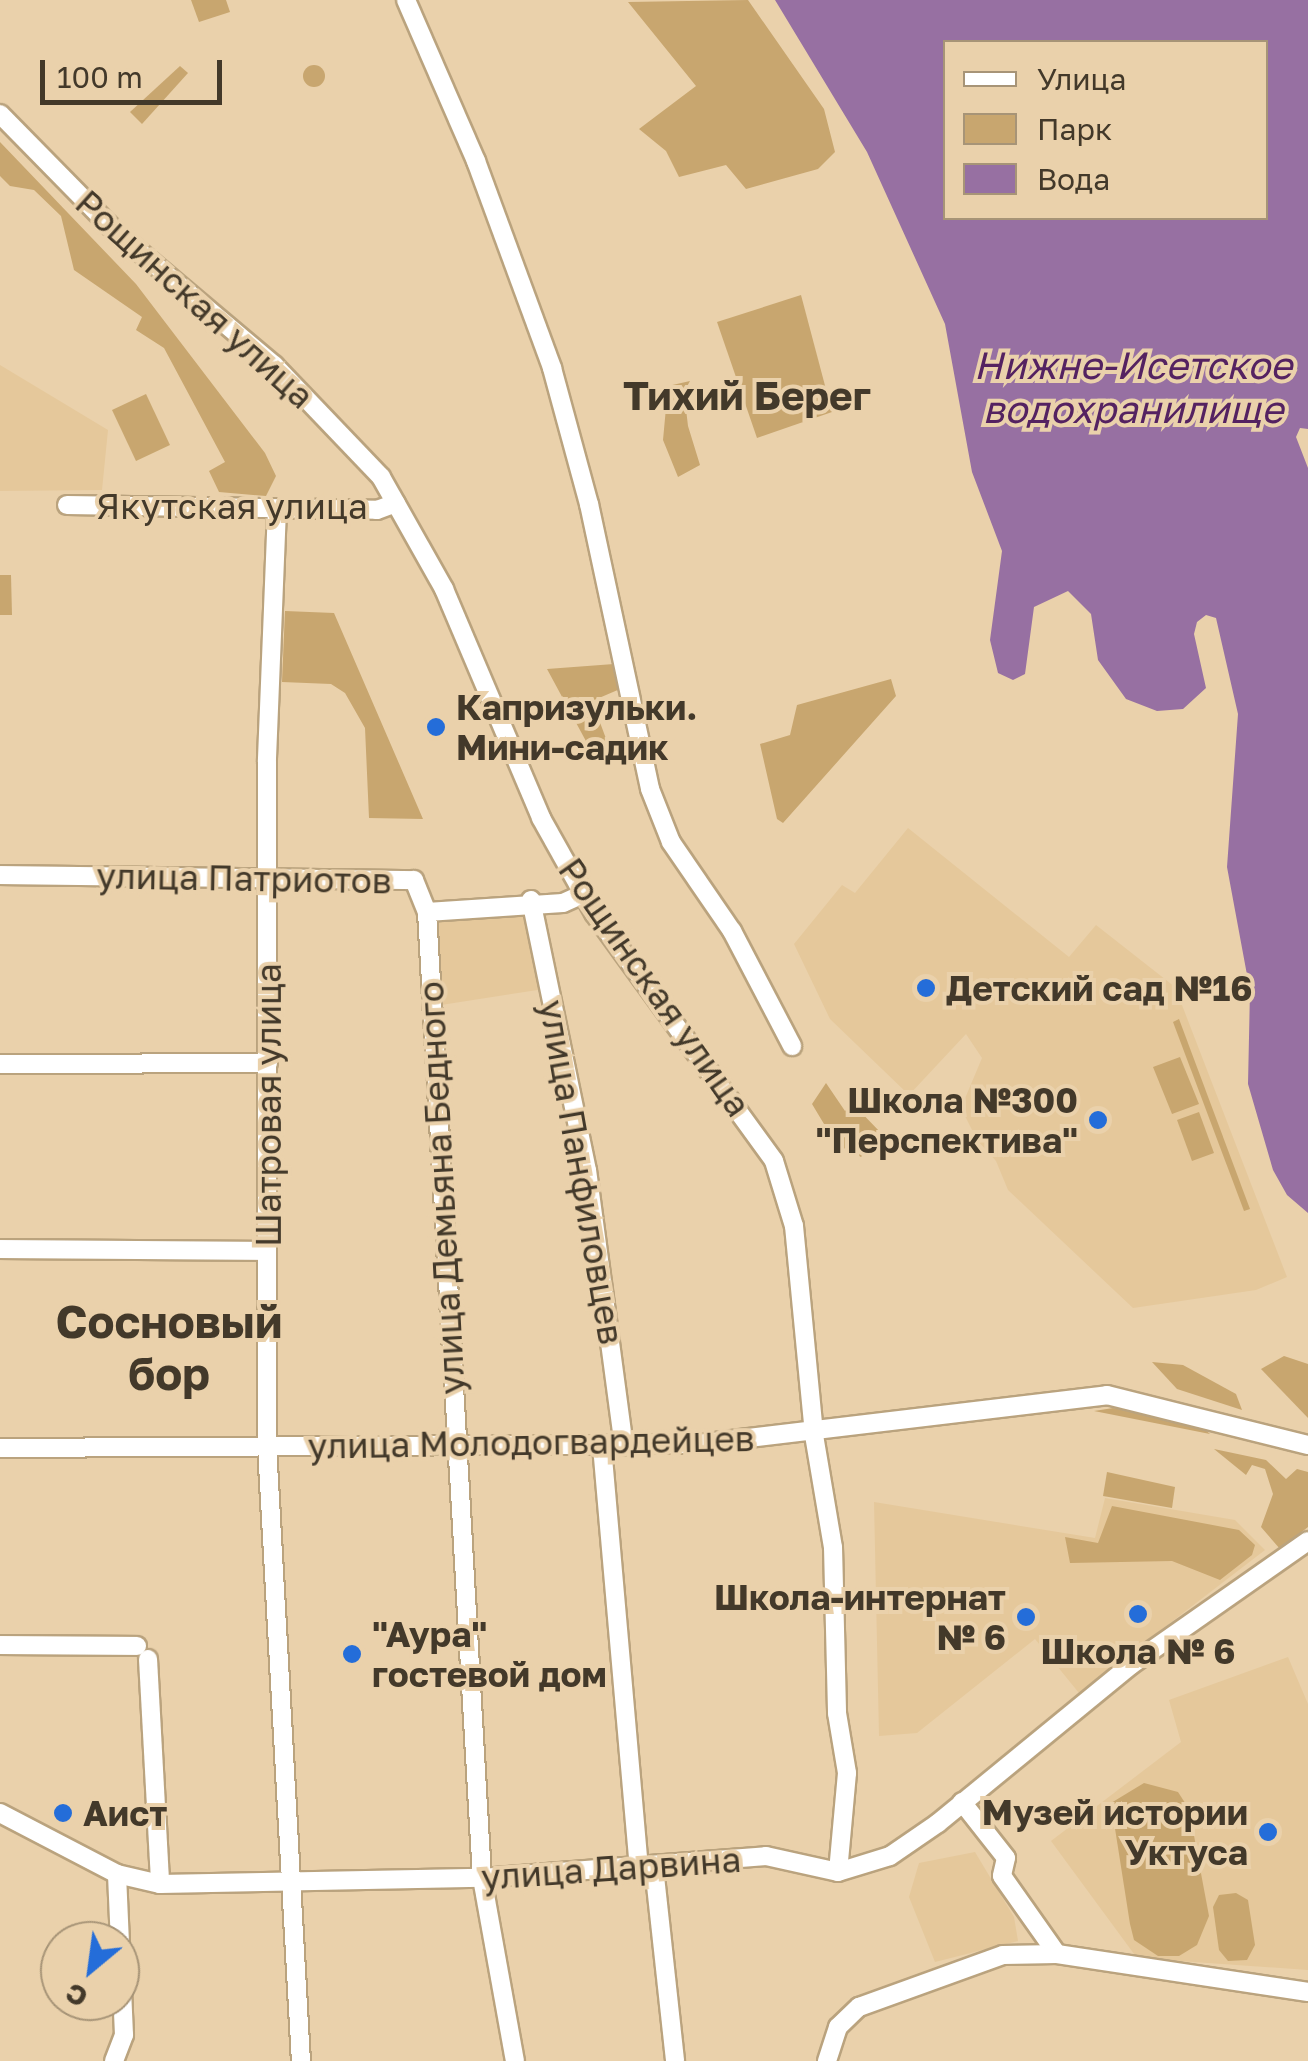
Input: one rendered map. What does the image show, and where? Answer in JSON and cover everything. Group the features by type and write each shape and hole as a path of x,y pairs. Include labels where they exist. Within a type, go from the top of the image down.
{"street":[{"path":"406,0 476,162 552,368 589,504 650,789 670,842 732,931 792,1046"},
{"name":"Рощинская улица","path":"0,114 116,232 320,410 382,477 444,589 541,818 583,894 774,1162 794,1226 814,1435 832,1547 837,1712 847,1773 838,1872"},
{"name":"Якутская улица","path":"68,505 377,510 396,503"},
{"name":"Шатровая улица","path":"277,509 270,603 267,1446 301,2061"},
{"name":"улица Патриотов","path":"0,875 414,880 426,912 531,900 563,903 583,894"},
{"name":"улица Панфиловцев","path":"531,900 587,1170 624,1446"},
{"name":"улица Демьяна Бедного","path":"426,912 454,1447 482,1878 515,2061"},
{"path":"0,1064 268,1063"},
{"path":"0,1249 268,1251"},
{"name":"улица Молодогвардейцев","path":"0,1448 624,1446 814,1435 1059,1397 1144,1401 1308,1445"},
{"path":"602,1446 647,1868 676,2061"},
{"name":"улица Дарвина","path":"0,1813 117,1874 160,1884 482,1878 766,1856 838,1872 890,1856 1131,1664 1308,1541"},
{"path":"0,1645 142,1652 160,1884"},
{"path":"962,1802 1006,1858 1002,1876 1057,1954"},
{"path":"114,2061 124,2035 117,1874"},
{"path":"827,2061 838,2028 859,2006 1003,1955 1057,1954 1308,1992"}],"shaded area":[{"path":"0,365 108,430 102,490 0,491"},
{"name":"Школа №300 \"Перспектива\"","path":"908,828 1069,957 1096,925 1175,987 1287,1277 1256,1290 1133,1308 1008,1190 996,1161 977,1140 961,1108 982,1058 966,1034 909,1095 830,1019 794,944 842,885 855,893"},
{"path":"529,909 544,989 441,1005 436,919"},
{"name":"Школа-интернат № 6","path":"1105,1498 1235,1520 1265,1550 1079,1693 1035,1639 917,1733 879,1736 874,1502 1095,1538"},
{"path":"1288,1657 1308,1704 1308,1970 1137,1958 1051,1841 1181,1742 1169,1700"},
{"path":"975,1852 1014,1917 1018,1941 935,1962 909,1897 919,1863"}],"green space":[{"path":"191,0 226,0 230,12 199,22"},
{"path":"748,0 824,109 835,152 818,169 746,189 726,165 679,177 666,151 639,129 696,86 628,2"},
{"path":"310,65 318,65 325,76 318,87 310,87 303,80 303,72"},
{"path":"180,66 188,73 142,124 130,112"},
{"path":"0,142 136,284 265,453 276,476 266,496 219,492 209,471 225,462 164,348 136,330 142,317 74,270 61,216 34,190 10,186 0,176"},
{"path":"801,295 832,412 757,438 717,322"},
{"path":"690,381 684,392 688,426 700,465 678,477 663,440 668,386"},
{"path":"146,394 170,445 136,461 112,410"},
{"path":"0,575 11,575 12,615 0,615"},
{"path":"285,611 334,613 423,819 369,818 365,728 345,693 331,684 282,682"},
{"path":"614,664 620,689 592,701 611,752 594,756 547,669"},
{"path":"891,679 896,696 783,823 777,819 760,744 790,735 797,705"},
{"path":"1179,1019 1250,1209 1244,1211 1173,1022"},
{"path":"1180,1057 1199,1104 1172,1114 1153,1067"},
{"path":"826,1083 845,1111 853,1104 882,1134 861,1157 836,1144 812,1104"},
{"path":"1199,1112 1214,1153 1192,1161 1177,1120"},
{"path":"1284,1356 1308,1364 1308,1418 1261,1369"},
{"path":"1152,1362 1183,1365 1236,1394 1242,1410 1177,1389"},
{"path":"1113,1408 1201,1426 1210,1434 1094,1411"},
{"path":"1214,1449 1266,1460 1286,1479 1297,1469 1308,1472 1308,1527 1280,1549 1261,1527 1273,1494 1265,1469 1252,1465 1246,1475"},
{"path":"1107,1472 1175,1487 1172,1508 1103,1496"},
{"path":"1112,1506 1239,1530 1255,1545 1252,1555 1220,1580 1172,1561 1070,1563 1065,1537 1098,1543"},
{"path":"1144,1783 1178,1792 1189,1809 1209,1916 1197,1945 1179,1956 1158,1956 1134,1940 1130,1924 1111,1803"},
{"path":"1236,1893 1248,1900 1255,1945 1247,1960 1228,1961 1219,1950 1213,1907 1219,1895"}],"water":[{"name":"Нижне-Исетское водохранилище","path":"775,0 1308,0 1308,429 1300,428 1296,437 1308,468 1308,1213 1287,1195 1273,1170 1248,1084 1250,991 1227,867 1238,714 1216,618 1206,615 1197,622 1194,634 1206,688 1183,709 1157,711 1126,699 1098,660 1091,614 1068,591 1034,607 1025,674 1013,680 998,673 990,640 1002,551 972,472 945,324 867,152"}],"place":[{"name":"Капризульки. Мини-садик","path":"436,727"},
{"name":"Детский сад №16","path":"926,988"},
{"name":"Школа №300 \"Перспектива\"","path":"1098,1120"},
{"name":"Школа № 6","path":"1138,1614"},
{"name":"Школа-интернат № 6","path":"1026,1617"},
{"name":"\"Аура\" гостевой дом","path":"352,1654"},
{"name":"Аист","path":"63,1813"},
{"name":"Музей истории Уктуса","path":"1268,1832"}],"district":[{"name":"Тихий Берег","path":"747,395"},
{"name":"Сосновый бор","path":"169,1348"}]}
